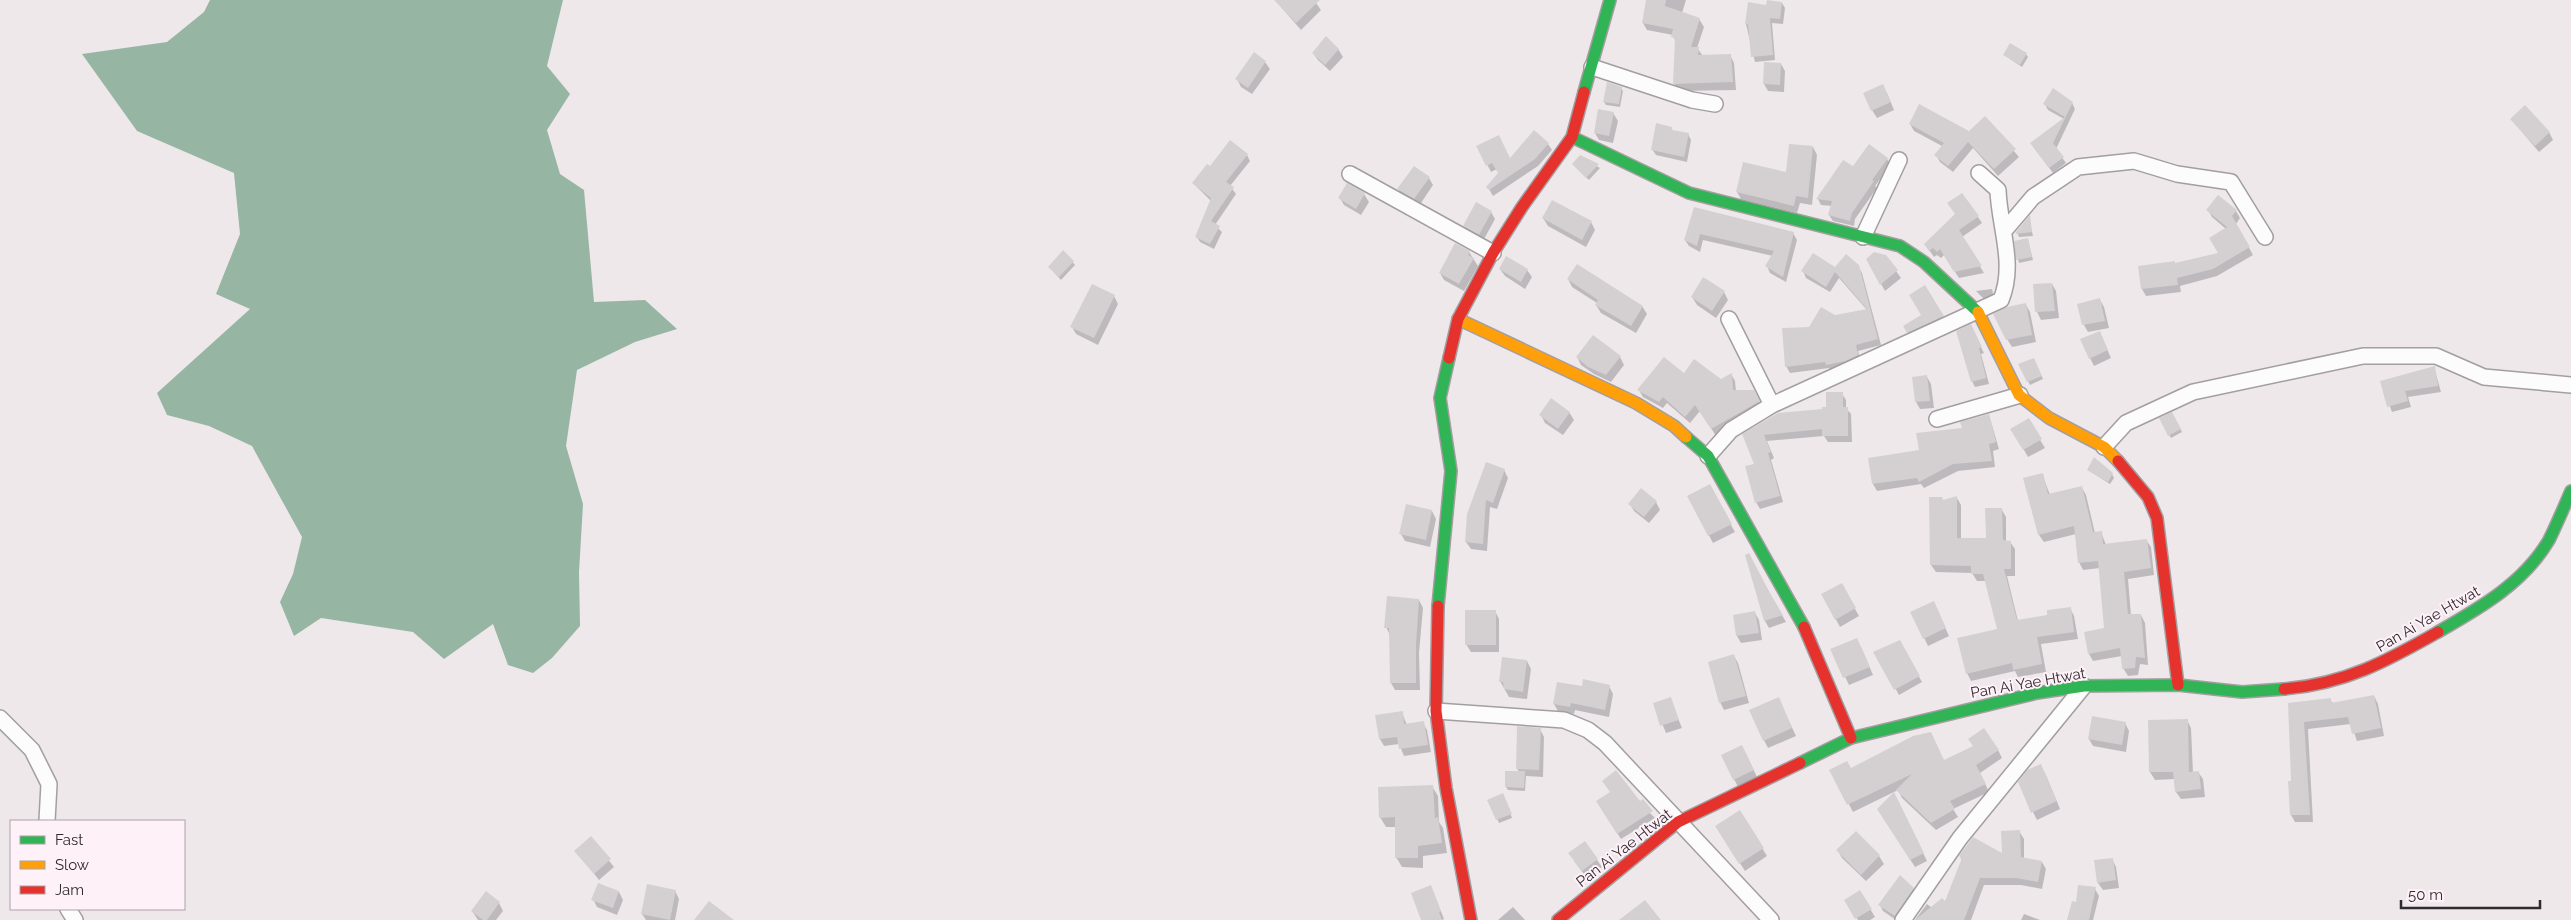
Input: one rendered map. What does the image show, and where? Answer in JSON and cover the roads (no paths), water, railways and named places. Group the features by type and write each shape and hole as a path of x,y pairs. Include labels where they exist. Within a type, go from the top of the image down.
{"street":[{"path":"1471,920 1446,788 1436,711 1438,608 1451,472 1440,398 1458,319 1493,253 1522,207 1572,137 1610,0"},
{"path":"1592,67 1692,100 1715,104"},
{"path":"1572,137 1688,193 1900,246 1924,262 1977,309 2020,396 2048,418 2104,447 2128,470 2148,497 2157,518 2178,685"},
{"path":"1863,237 1899,160"},
{"path":"2005,230 2033,197 2078,167 2134,161 2177,174 2230,182 2265,237"},
{"path":"1350,174 1493,253"},
{"path":"1708,456 1732,430 1772,405 1977,309 2002,300 2008,284 2005,230 1999,215 1998,190 1979,174"},
{"path":"1458,319 1636,403 1674,426 1708,456 1802,621 1851,738"},
{"path":"1730,319 1772,405"},
{"path":"2104,447 2126,423 2193,392 2363,356 2436,356 2484,377 2571,385"},
{"path":"1937,419 2020,396"},
{"name":"Pan Ai Yae Htwat","path":"1558,920 1678,822 1719,804 1851,738 2036,693 2084,686 2178,685 2242,692 2309,687 2350,677 2385,662 2482,607 2519,578 2548,541 2571,491"},
{"path":"1903,920 1960,838 2084,686"},
{"path":"1436,711 1564,720 1588,730 1605,743 1771,920"},
{"path":"0,718 32,750 49,784 47,820"}]}
